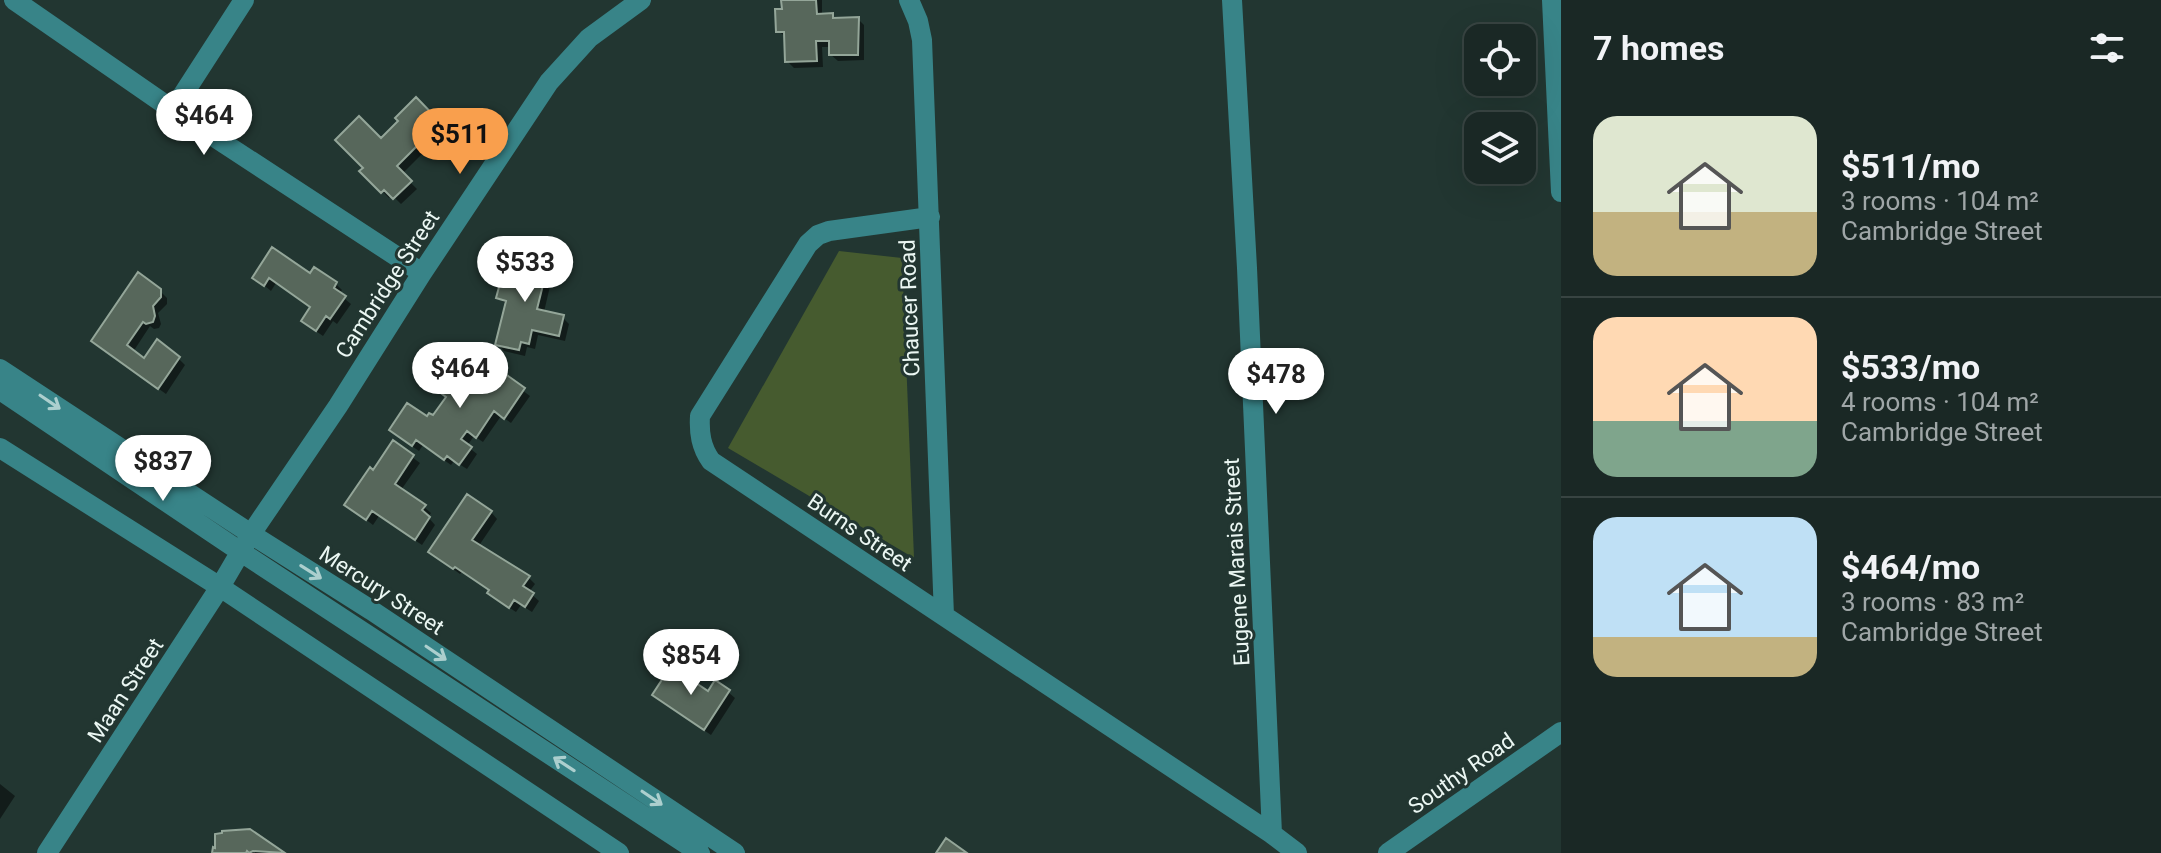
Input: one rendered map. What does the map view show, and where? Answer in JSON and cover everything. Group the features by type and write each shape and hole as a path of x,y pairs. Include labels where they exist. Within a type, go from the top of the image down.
{"street":[{"path":"14,0 173,110 422,273"},
{"path":"43,0 45,21"},
{"path":"173,110 244,0"},
{"name":"Cambridge Street","path":"246,543 549,82 589,38 641,0"},
{"name":"Chaucer Road","path":"909,0 922,40 944,616"},
{"name":"Eugene Marais Street","path":"1232,0 1272,834"},
{"path":"1552,0 1561,192"},
{"name":"Burns Street","path":"930,217 843,228 818,235 808,244 700,416 704,452 711,461 1297,853"},
{"name":"Mercury Street","path":"0,369 246,543 700,853"},
{"name":"Mercury Street","path":"0,390 246,543 371,610 735,853"},
{"path":"0,448 220,587 619,853"},
{"name":"Maan Street","path":"47,853 246,543"},
{"name":"Southy Road","path":"1388,853 1561,732"}],"green space":[{"path":"839,251 902,258 914,558 728,448"}],"building":[{"path":"781,0 816,0 817,14 833,13 833,18 859,17 858,55 829,55 829,41 816,41 817,61 785,62 784,32 776,32 775,9 782,9"},
{"path":"416,97 444,126 423,148 419,144 397,166 412,181 393,199 384,190 381,193 359,171 363,168 335,140 359,116 381,138"},
{"path":"272,247 310,273 314,267 337,282 334,288 346,296 330,319 326,316 316,331 301,321 310,307 269,278 264,286 252,278"},
{"path":"517,253 549,261 537,309 564,315 559,336 532,330 529,344 521,342 519,350 495,345 506,301 496,298 502,276 511,279"},
{"path":"138,272 161,289 161,297 153,306 153,322 143,322 127,345 144,358 157,339 180,357 158,389 91,341"},
{"path":"476,353 525,388 504,419 494,411 476,438 467,431 461,439 472,447 459,465 447,456 444,460 416,440 412,446 389,430 407,403 427,416 429,413 433,415 446,397 438,391 454,368 462,373"},
{"path":"393,440 414,455 395,484 426,505 422,510 430,517 415,540 372,511 366,520 344,505"},
{"path":"467,494 492,511 472,540 530,576 523,586 534,593 525,607 514,600 509,608 487,593 489,590 428,552"},
{"path":"671,666 708,691 715,680 730,690 704,730 652,695"},
{"path":"250,829 285,853 212,853 215,834"},
{"path":"946,838 967,853 936,853"}]}
